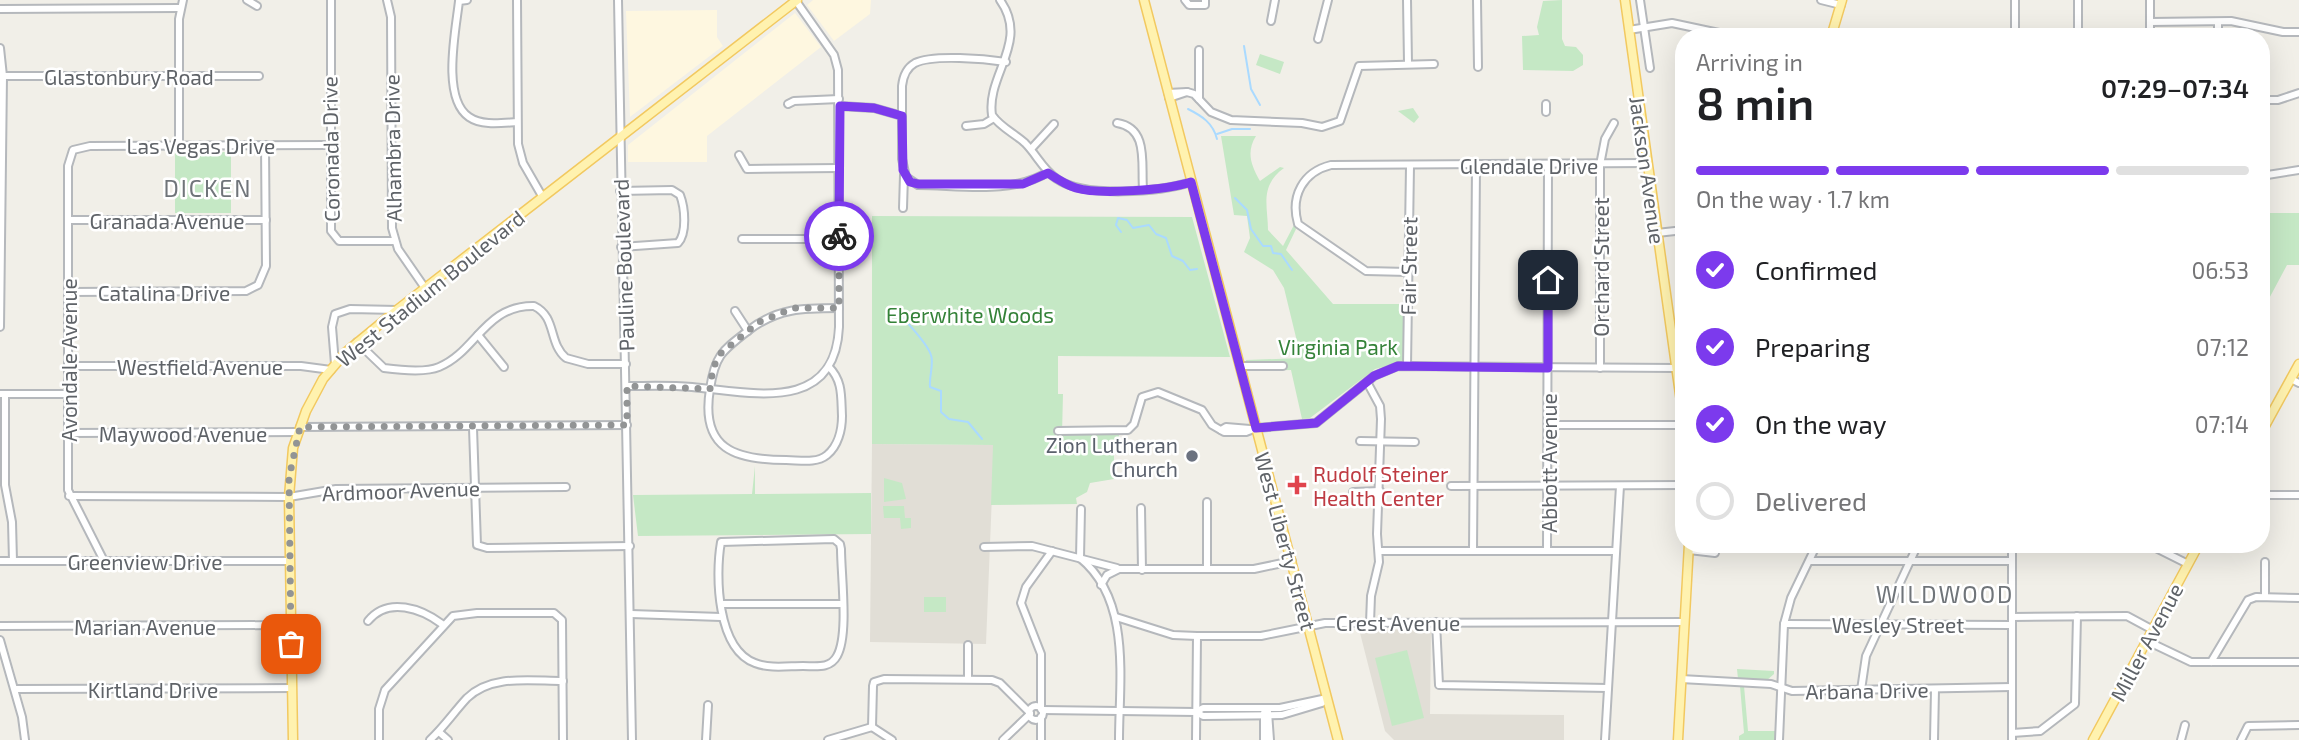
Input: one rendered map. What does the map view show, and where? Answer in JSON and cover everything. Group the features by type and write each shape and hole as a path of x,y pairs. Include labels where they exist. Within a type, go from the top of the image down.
{"main road":[{"name":"West Liberty Street","path":"1144,0 1240,366 1253,428 1292,561 1338,740"},
{"name":"Jackson Avenue","path":"1625,0 1675,361"},
{"name":"West Stadium Boulevard","path":"293,740 290,463 299,430 333,367 357,342 397,310 796,1"},
{"path":"1834,28 1841,2"},
{"path":"2270,419 2295,381 2299,364"},
{"path":"1678,740 1689,553"},
{"name":"Miller Avenue","path":"2093,740 2194,553"}],"street":[{"path":"179,145 179,8 183,0"},
{"path":"247,0 257,6"},
{"name":"Coronada Drive","path":"331,0 329,145 333,235 342,241 394,241"},
{"name":"Alhambra Drive","path":"387,0 391,17 394,241 425,288"},
{"path":"467,0 459,1 454,26 454,83 458,105 477,121 517,122"},
{"path":"517,0 517,122 523,163 542,196"},
{"name":"Pauline Boulevard","path":"618,0 632,740"},
{"path":"1000,0 1010,23 1006,62 991,102 994,118 1031,149 1048,173 1077,188 1143,188 1191,182"},
{"path":"1185,0 1196,6 1205,5 1205,0"},
{"path":"1271,21 1275,0"},
{"path":"1318,39 1328,0"},
{"path":"1407,0 1408,63"},
{"path":"1477,0 1478,67"},
{"path":"1640,0 1650,68"},
{"path":"1821,0 1841,2"},
{"path":"2015,0 2015,28"},
{"path":"2078,0 2078,28"},
{"path":"2150,0 2150,28"},
{"path":"627,386 710,389 751,395 790,392 805,387 829,366 837,349 840,103 838,70 830,48 796,1"},
{"path":"0,9 179,8"},
{"path":"2150,22 2218,22 2267,28"},
{"path":"2218,22 2218,28"},
{"path":"1629,30 1672,23 1696,28"},
{"path":"2270,28 2299,32"},
{"path":"0,48 0,327"},
{"path":"1199,50 1199,99"},
{"path":"903,208 903,75 912,64 930,59 1006,62"},
{"path":"1169,95 1187,92 1199,99 1211,112 1231,120 1330,126 1340,121 1344,113 1359,66 1434,64"},
{"name":"Glastonbury Road","path":"1,76 258,76"},
{"path":"2270,100 2299,93"},
{"path":"788,104 794,101 840,103 902,116"},
{"path":"966,126 984,124 994,118"},
{"path":"1117,123 1127,125 1137,132 1142,155 1143,188"},
{"name":"Orchard Street","path":"1600,368 1601,165 1605,139 1614,123"},
{"path":"1031,149 1055,124"},
{"path":"265,145 265,220"},
{"name":"Las Vegas Drive","path":"73,150 90,146 329,145"},
{"name":"Avondale Avenue","path":"69,496 68,166 73,150"},
{"path":"739,155 747,169 839,168"},
{"name":"Glendale Drive","path":"1408,272 1373,272 1355,266 1298,224 1295,208 1301,183 1322,168 1648,163"},
{"name":"Abbott Avenue","path":"1547,551 1548,165"},
{"name":"Fair Street","path":"1407,366 1410,166"},
{"path":"1474,551 1476,166"},
{"path":"2270,175 2299,170"},
{"path":"904,172 910,182 918,184 985,185 1023,184 1048,173"},
{"path":"620,191 672,190 680,195 683,235 678,243 621,247"},
{"name":"Granada Avenue","path":"68,220 265,220"},
{"name":"Catalina Drive","path":"68,292 246,291 258,285 266,266 265,220"},
{"path":"1657,233 1675,231"},
{"path":"742,239 839,239"},
{"path":"357,342 384,368 431,369 446,362 505,311 534,306 548,316 555,344 566,358 580,363 626,364"},
{"path":"829,366 840,383 842,425 834,448 820,459 747,459 726,449 717,440 707,415 713,368 720,354 748,331 782,310 839,308"},
{"path":"333,367 332,327 335,314 350,309 397,310"},
{"path":"735,311 748,331"},
{"path":"478,335 504,367"},
{"name":"Westfield Avenue","path":"68,366 333,367"},
{"path":"1240,366 1283,366"},
{"path":"1058,431 1128,430 1134,424 1142,397 1158,392 1202,411 1212,425 1221,430 1236,426 1253,428 1316,423 1367,382 1385,371 1407,366 1675,368"},
{"path":"1367,382 1380,406 1381,441 1379,562 1371,596 1370,622"},
{"path":"13,561 12,522 5,485 3,394 68,394"},
{"path":"1548,425 1675,424"},
{"name":"Maywood Avenue","path":"68,433 627,425"},
{"path":"473,428 475,542 487,548 630,546"},
{"path":"1360,441 1415,442"},
{"path":"1451,486 1675,485"},
{"path":"1605,740 1620,486"},
{"name":"Ardmoor Avenue","path":"69,496 289,497 336,489 566,487"},
{"path":"1353,492 1380,491"},
{"path":"2270,495 2299,495"},
{"path":"69,496 99,546 104,561"},
{"path":"1207,502 1207,569"},
{"path":"1141,508 1142,570"},
{"path":"1080,558 1082,509"},
{"path":"834,539 841,544 841,604 841,645 829,665 762,666 749,661 733,644 721,617 721,542 834,539"},
{"path":"984,547 1032,546 1119,569 1254,569 1292,561"},
{"path":"1041,740 1037,713 1041,654 1021,603 1026,587 1052,551"},
{"path":"1379,551 1616,551"},
{"path":"1779,740 1784,624 1791,598 1813,553"},
{"path":"1861,690 1866,656 1914,553"},
{"path":"2012,553 2012,737 2040,730 2075,704 2077,616"},
{"path":"2166,553 2188,564"},
{"path":"1080,558 1089,566 1101,585 1116,617 1119,740"},
{"name":"Greenview Drive","path":"0,561 289,561"},
{"path":"1810,561 2012,561"},
{"path":"2264,597 2265,562"},
{"path":"1101,585 1107,575 1119,569"},
{"path":"2211,662 2248,600 2264,597 2299,598"},
{"path":"721,604 841,604"},
{"path":"368,621 377,612 399,607 428,613 442,624"},
{"path":"379,740 379,709 385,690 442,624 462,614 560,614 563,626 564,740"},
{"path":"631,614 721,617"},
{"name":"Wesley Street","path":"1784,624 2012,621 2077,616 2127,616 2153,630"},
{"name":"Crest Avenue","path":"1116,617 1173,635 1197,636 1261,636 1308,624 1370,622 1685,622"},
{"path":"1436,622 1439,685 1608,688"},
{"name":"Marian Avenue","path":"0,626 290,625"},
{"path":"1196,740 1197,636"},
{"path":"0,640 15,689 25,740"},
{"path":"2147,641 2181,659 2211,662 2299,662"},
{"path":"968,645 968,679"},
{"name":"Arbana Drive","path":"1681,679 1781,685 1792,691 2012,687"},
{"path":"872,727 874,682 884,680 992,680 1037,713 1196,712 1203,708 1266,713 1327,698"},
{"path":"430,740 467,698 487,685 500,681 563,681"},
{"name":"Kirtland Drive","path":"15,689 292,688"},
{"path":"1934,740 1935,689"},
{"path":"706,740 708,705"},
{"path":"1003,740 1037,713"},
{"path":"1264,740 1266,713"},
{"path":"1266,713 1270,740"},
{"path":"2181,740 2185,725"},
{"path":"2241,740 2248,726 2299,725"},
{"path":"828,740 872,727 892,740"},
{"path":"439,732 449,740"}],"shaded area":[{"path":"813,0 871,0 870,14 834,41 807,5"},
{"path":"717,10 717,37 723,46 630,117 626,11"},
{"path":"795,13 821,47 707,136 707,162 628,162 628,145"},
{"path":"872,444 994,445 986,644 870,642"},
{"path":"1359,629 1431,630 1430,714 1564,715 1564,740 1394,740 1385,731"}],"green space":[{"path":"1562,0 1562,39 1565,46 1576,47 1583,55 1583,65 1573,71 1523,70 1522,36 1539,35 1537,27 1543,1"},
{"path":"1260,54 1284,62 1280,74 1256,65"},
{"path":"1413,108 1419,117 1414,123 1398,111"},
{"name":"Virginia Park","path":"1221,136 1256,136 1251,148 1251,158 1260,181 1280,167 1284,168 1276,175 1268,189 1268,230 1283,246 1294,225 1296,229 1286,250 1333,304 1404,304 1404,362 1375,369 1310,418 1302,419 1291,370 1249,371 1246,360 1301,358 1284,288 1273,270 1244,252 1250,238 1247,216 1234,215"},
{"path":"175,152 231,152 231,213 175,213"},
{"path":"2270,213 2299,213 2299,265 2287,265 2270,297"},
{"name":"Eberwhite Woods","path":"872,216 1192,217 1230,357 1058,356 1058,394 1063,394 1062,434 1119,434 1119,442 1115,442 1118,446 1114,448 1114,479 1090,483 1087,492 1076,498 1077,504 991,505 993,445 872,444 872,247 845,247 845,244 872,244"},
{"path":"755,466 755,494 871,493 871,534 638,536 633,495 752,494"},
{"path":"884,478 902,483 906,499 884,502"},
{"path":"883,506 904,506 905,518 911,518 911,528 901,529 900,518 884,518"},
{"path":"924,597 946,597 946,612 924,612"},
{"path":"1407,650 1424,718 1392,726 1375,658"},
{"path":"1737,669 1774,671 1774,674 1767,680 1738,679"},
{"path":"1740,686 1744,686 1748,731 1775,731 1775,740 1739,740 1739,736 1744,733"}],"waterway":[{"path":"1244,46 1251,89 1260,105"},
{"path":"1188,109 1206,121 1217,139"},
{"path":"1217,134 1232,129 1250,129"},
{"path":"1235,198 1247,210 1251,229 1263,246 1271,246 1273,253 1281,254 1292,270"},
{"path":"1121,232 1116,225 1118,218 1127,220 1133,228 1149,225 1156,234 1166,238 1172,256 1183,261 1190,270 1197,269"},
{"path":"893,309 929,350 932,362 930,387 941,391 941,412 949,419 968,422 982,439"}],"way so far":[{"path":"291,644 289,478 293,448 300,427 627,425 627,386 688,386 710,389 713,368 720,354 770,315 794,308 839,308 839,236"}],"place":[{"name":"Zion Lutheran Church","path":"1192,456"},
{"name":"Rudolf Steiner Health Center","path":"1297,485"}],"district":[{"name":"DICKEN","path":"208,188"},
{"name":"WILDWOOD","path":"1945,594"}],"route":[{"path":"839,236 840,106 874,108 902,116 903,170 910,182 918,184 1023,184 1048,173 1060,182 1093,191 1165,188 1191,182 1256,428 1296,427 1316,423 1374,376 1398,366 1548,368 1548,280"}]}
